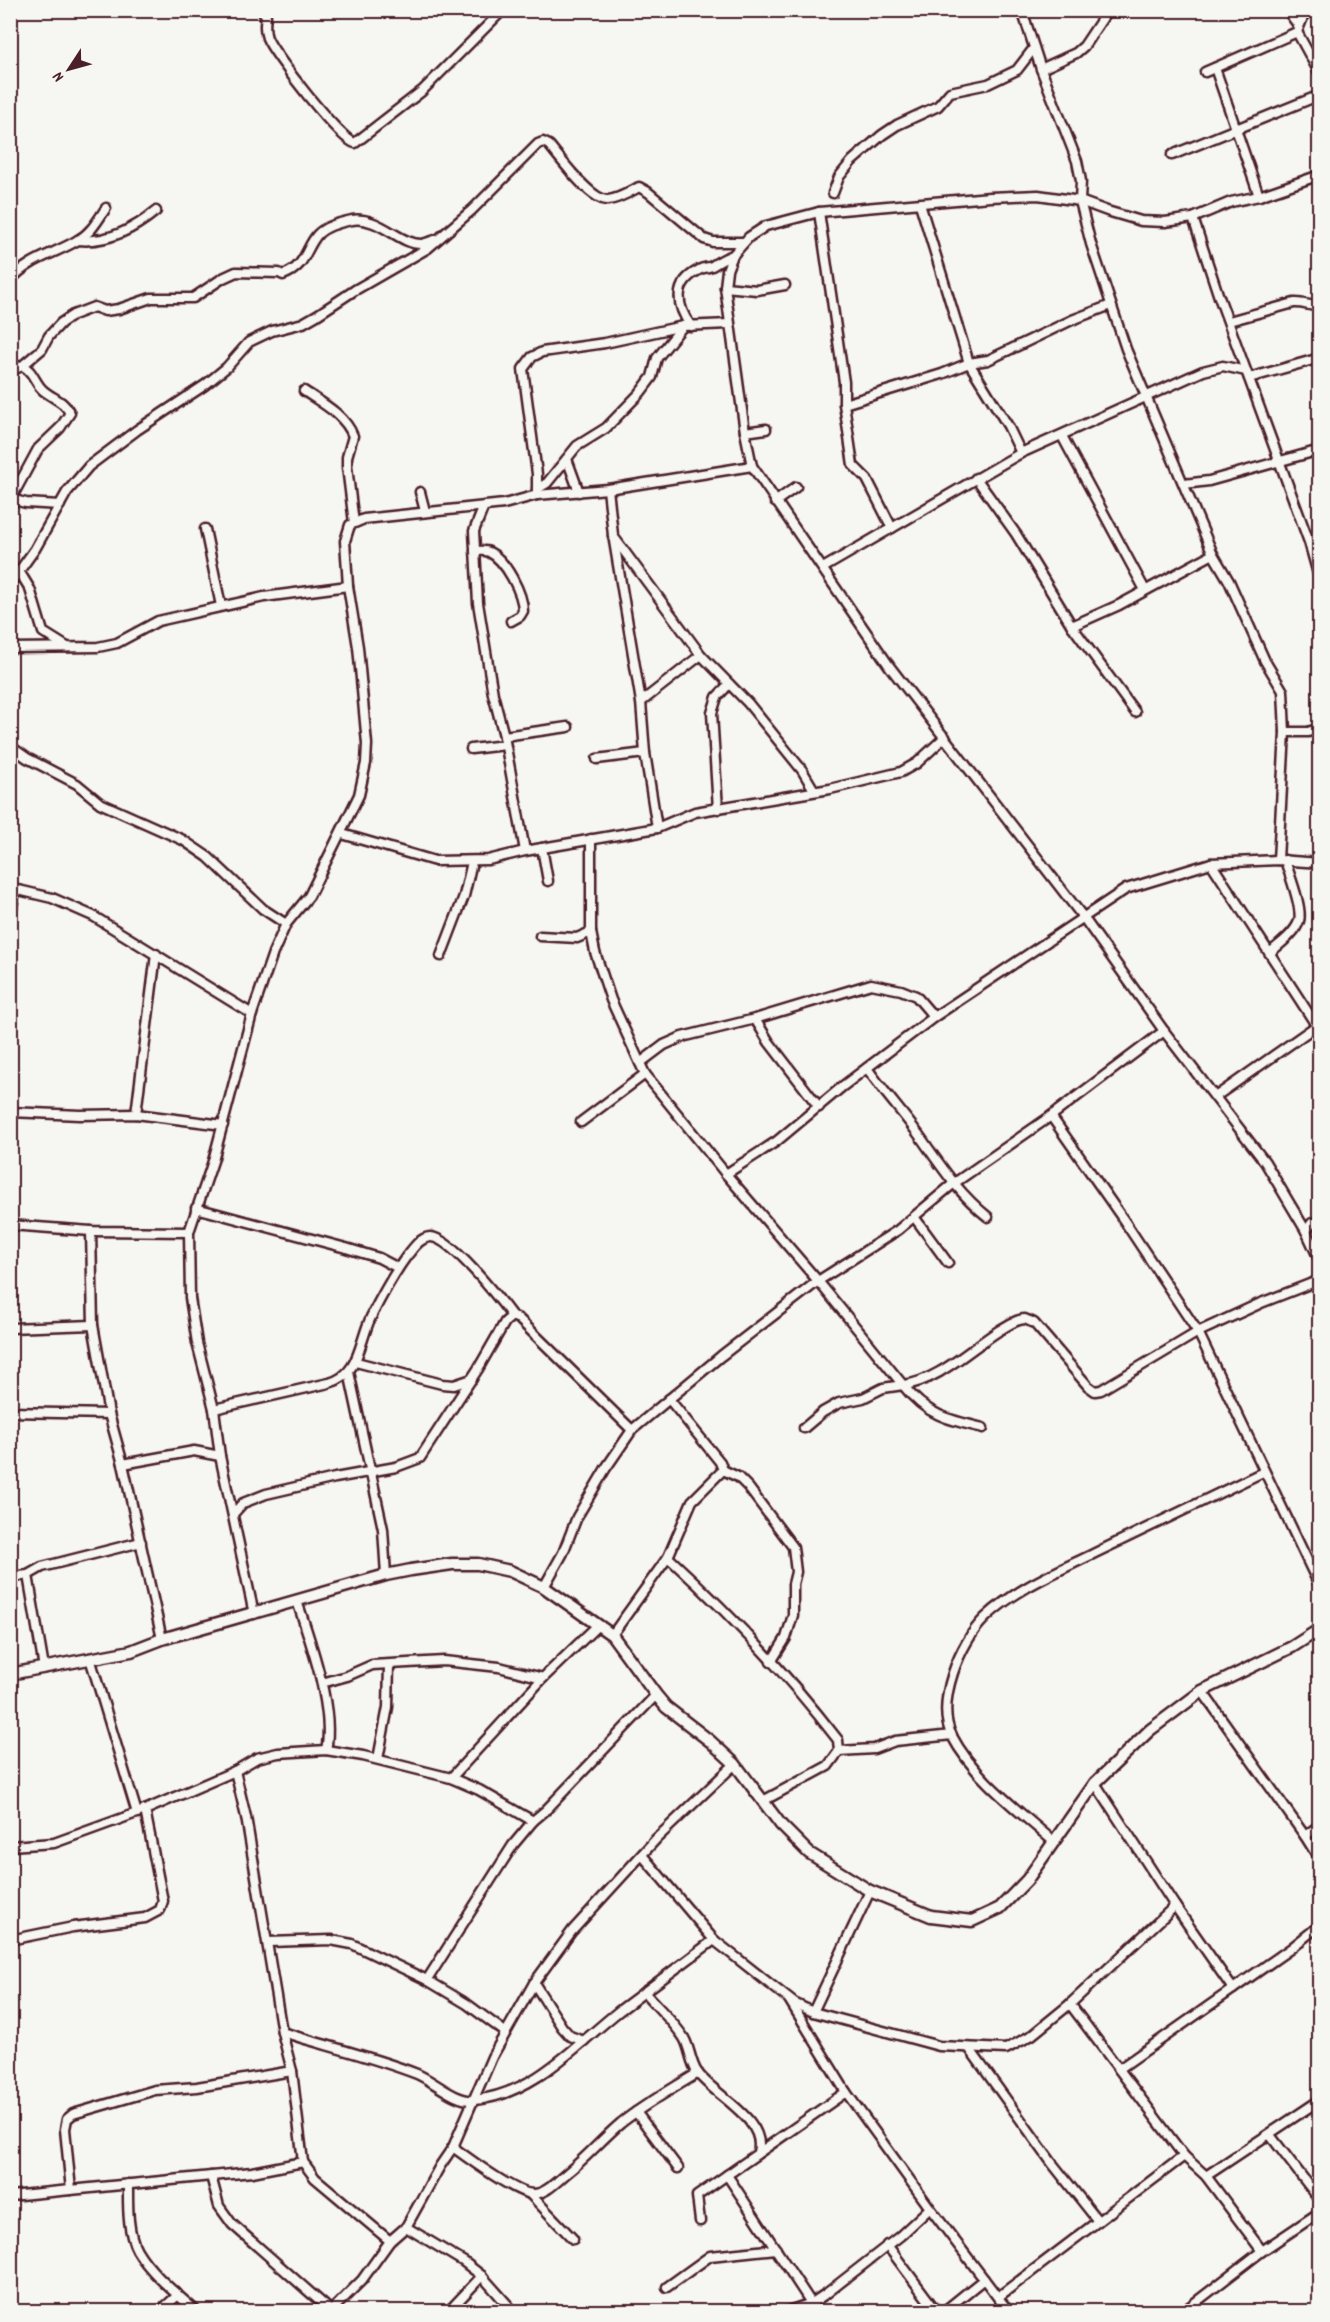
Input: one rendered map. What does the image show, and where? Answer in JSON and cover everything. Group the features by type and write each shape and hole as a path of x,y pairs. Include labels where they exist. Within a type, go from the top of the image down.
{"street":[{"path":"261,10 266,15 266,36 280,59 336,128 347,140 355,143 422,91 503,10"},
{"path":"1022,10 1041,69 1077,161 1081,182 1080,201 1111,305 1146,396 1213,554 1265,661 1283,691 1285,732 1282,860 1300,919 1293,930 1270,952"},
{"path":"1041,69 1076,53 1091,36 1108,10"},
{"path":"1287,10 1320,74"},
{"path":"1205,72 1298,28 1306,10"},
{"path":"833,193 839,177 852,160 882,135 897,125 938,106 950,92 988,84 1017,70 1034,48"},
{"path":"1215,68 1259,196"},
{"path":"1172,155 1320,95"},
{"path":"10,584 35,549 75,479 88,466 205,385 227,367 249,342 272,331 303,323 364,284 411,260 441,238 472,210 538,144 543,142 549,145 584,185 601,199 609,200 639,187 704,239 713,242 744,242"},
{"path":"1320,175 1259,196 1231,202 1193,218 1165,222 1141,221 1080,201 1038,195 819,212 766,226 744,242 733,255 727,270 725,287 745,432 752,466 890,667 1083,917 1164,1031 1265,1162 1320,1261"},
{"path":"920,204 969,363 1008,426 1021,453"},
{"path":"10,281 36,259 78,240 93,228 106,208"},
{"path":"78,240 94,240 117,235 147,219 156,211"},
{"path":"819,212 844,382 844,404 853,465 867,479 892,528"},
{"path":"1193,218 1206,261 1309,542 1320,581"},
{"path":"10,371 22,366 42,349 49,336 61,323 73,315 94,308 105,311 119,309 151,298 193,298 236,272 283,275 307,257 320,232 341,223 366,221 390,230 409,241 422,244 441,238"},
{"path":"687,326 679,301 683,284 701,268 710,267 717,261 733,255"},
{"path":"725,287 757,290 785,285"},
{"path":"1229,321 1294,303 1303,302 1310,306 1320,306"},
{"path":"844,404 942,374 969,363 988,360 1072,320 1111,305"},
{"path":"537,492 537,474 524,369 532,357 542,352 605,343 687,326 729,324"},
{"path":"254,1614 220,1456 214,1409 197,1343 190,1298 189,1232 223,1125 252,1014 273,953 286,924 309,896 342,834 359,795 366,763 367,744 358,647 348,586 345,542 347,531 354,523 364,519 504,504 537,492 548,483 577,446 606,428 640,393 652,376 657,358 687,326"},
{"path":"823,568 1021,453 1214,367 1223,366 1248,375 1320,358"},
{"path":"22,366 28,368 43,391 59,399 70,413 60,428 38,449 11,499 26,503 60,505"},
{"path":"304,391 349,426 353,436 347,457 347,467 354,523"},
{"path":"745,432 766,429"},
{"path":"1062,436 1145,590"},
{"path":"1184,484 1209,481 1320,450"},
{"path":"567,459 579,492"},
{"path":"537,492 608,489 752,466"},
{"path":"976,478 1032,560 1072,626 1135,712"},
{"path":"775,502 796,487"},
{"path":"608,489 657,828"},
{"path":"420,492 425,511"},
{"path":"484,506 474,531 480,613 493,694 525,851"},
{"path":"205,529 220,606"},
{"path":"613,535 701,655 748,704 802,770 814,790"},
{"path":"475,551 487,551 494,555 510,574 520,593 523,611 520,616 511,621"},
{"path":"1072,626 1119,605 1213,554"},
{"path":"19,571 30,589 43,632 68,647"},
{"path":"10,648 98,646 117,643 158,621 264,597 348,586"},
{"path":"640,702 701,655"},
{"path":"718,809 715,754 711,736 712,713 717,697 729,684"},
{"path":"471,749 568,727"},
{"path":"1285,732 1308,732 1320,728"},
{"path":"342,834 435,861 488,860 525,851 657,828 695,812 830,789 901,772 917,763 945,737"},
{"path":"10,746 34,762 77,784 100,803 191,846 208,857 263,909 286,924"},
{"path":"597,759 645,753"},
{"path":"591,839 591,932 595,952 611,1000 645,1074 920,1405 935,1415 951,1421 983,1428"},
{"path":"542,848 548,881"},
{"path":"726,1174 777,1141 934,1017 1126,889 1211,863 1282,860 1320,863"},
{"path":"441,956 464,896 472,862"},
{"path":"1211,863 1318,1029 1215,1097"},
{"path":"10,920 13,889 52,898 93,916 252,1014"},
{"path":"540,936 577,938 591,932"},
{"path":"136,1114 156,954"},
{"path":"640,1063 664,1045 682,1036 755,1019 871,984 901,990 916,996 934,1017"},
{"path":"755,1019 769,1042 819,1107"},
{"path":"544,1587 563,1553 577,1517 632,1430 818,1281 915,1218 953,1184 1051,1116 1164,1031"},
{"path":"867,1068 938,1160 953,1184 988,1217"},
{"path":"581,1122 645,1074"},
{"path":"10,1112 80,1115 136,1114 223,1125"},
{"path":"1051,1116 1198,1332 1320,1587"},
{"path":"196,1208 346,1248 379,1258 398,1268"},
{"path":"915,1218 948,1263"},
{"path":"1305,1231 1312,1223 1320,1221"},
{"path":"10,1225 91,1231 189,1232"},
{"path":"91,1231 93,1325 110,1414 162,1640"},
{"path":"214,1409 338,1381 356,1362 370,1319 398,1268 422,1240 434,1237 442,1240 485,1282 512,1316 519,1319 632,1430"},
{"path":"804,1428 838,1403 863,1398 883,1388 925,1379 942,1370 976,1344 1015,1321 1026,1319 1034,1323 1088,1386 1095,1391 1101,1390 1198,1332 1320,1280"},
{"path":"234,1513 243,1503 266,1494 406,1464 420,1458 472,1379 505,1322 512,1316"},
{"path":"10,1328 93,1325"},
{"path":"356,1362 442,1384 454,1385 472,1379"},
{"path":"349,1372 383,1529 386,1575"},
{"path":"669,1399 720,1462 723,1470 738,1477 748,1486 793,1547 796,1572 793,1584 793,1615 786,1638 771,1662"},
{"path":"10,1412 110,1414"},
{"path":"123,1464 194,1451 220,1456"},
{"path":"612,1635 668,1557 692,1501 723,1470"},
{"path":"1053,1841 988,1782 952,1735 947,1716 947,1702 959,1656 985,1619 1027,1587 1263,1472"},
{"path":"10,1577 28,1575 42,1567 141,1542"},
{"path":"668,1557 704,1590 771,1662 838,1740 839,1752 828,1766 763,1801"},
{"path":"10,1674 131,1651 386,1575 452,1564 478,1564 510,1571 544,1587 612,1635 666,1707 710,1741 735,1764 781,1825 809,1853 870,1891 932,1916 972,1921 1000,1908 1027,1880 1095,1783 1150,1730 1202,1691 1292,1647 1320,1629"},
{"path":"28,1575 44,1668"},
{"path":"297,1601 322,1683 328,1727 326,1749"},
{"path":"451,1778 543,1678 598,1625"},
{"path":"10,1940 73,1927 145,1918 160,1910 163,1901 141,1812 90,1658"},
{"path":"322,1683 347,1676 372,1665 444,1661 471,1663 543,1678"},
{"path":"378,1759 388,1707 389,1665"},
{"path":"1202,1691 1320,1860"},
{"path":"427,1980 496,1870 533,1821 656,1695"},
{"path":"839,1752 874,1749 901,1740 952,1735"},
{"path":"10,1846 54,1843 141,1812 235,1771 257,1758 278,1753 326,1749 378,1759 451,1778 479,1790 533,1821"},
{"path":"211,2176 219,2206 232,2224 330,2311 362,2280 390,2241 406,2227 453,2147 505,2032 534,1983 572,1931 657,1838 735,1764"},
{"path":"235,1771 246,1817 282,2032 292,2071 303,2162 315,2178 390,2241"},
{"path":"1095,1783 1175,1906 1233,1989"},
{"path":"1305,1836 1320,1825"},
{"path":"642,1855 714,1940 789,1999 813,2012 939,2046 1006,2049 1020,2043 1070,2004 1175,1906"},
{"path":"813,2012 870,1891"},
{"path":"1119,2069 1320,1926"},
{"path":"268,1942 331,1940 352,1944 427,1980 467,2004 505,2032"},
{"path":"282,2032 417,2074 464,2099 474,2100 516,2090 550,2068 644,1992 714,1940"},
{"path":"534,1983 562,2027 570,2036 584,2041"},
{"path":"644,1992 686,2040 692,2062 698,2073 712,2088 734,2104 754,2128 760,2143 758,2152"},
{"path":"789,1999 846,2092 1009,2312"},
{"path":"1070,2004 1184,2156 1206,2176 1262,2251"},
{"path":"969,2048 1052,2163 1098,2221"},
{"path":"70,2190 65,2129 67,2119 73,2114 155,2090 197,2087 292,2071"},
{"path":"530,2194 540,2193 553,2185 619,2125 698,2073"},
{"path":"700,2221 697,2196 846,2092"},
{"path":"1206,2176 1319,2102"},
{"path":"636,2112 678,2168"},
{"path":"1270,2135 1320,2200"},
{"path":"453,2147 486,2171 530,2194 573,2239"},
{"path":"998,2297 1184,2156"},
{"path":"10,2196 252,2172 303,2162"},
{"path":"727,2175 814,2307"},
{"path":"128,2184 128,2206 136,2248 148,2265 197,2312"},
{"path":"785,2312 814,2307 900,2236 930,2208"},
{"path":"1184,2311 1262,2251 1316,2214 1320,2225"},
{"path":"406,2227 464,2262 482,2276 513,2312"},
{"path":"887,2245 937,2312"},
{"path":"667,2287 710,2256 776,2249"},
{"path":"448,2312 482,2276"},
{"path":"943,2312 984,2279"},
{"path":"159,2312 178,2295"}]}
